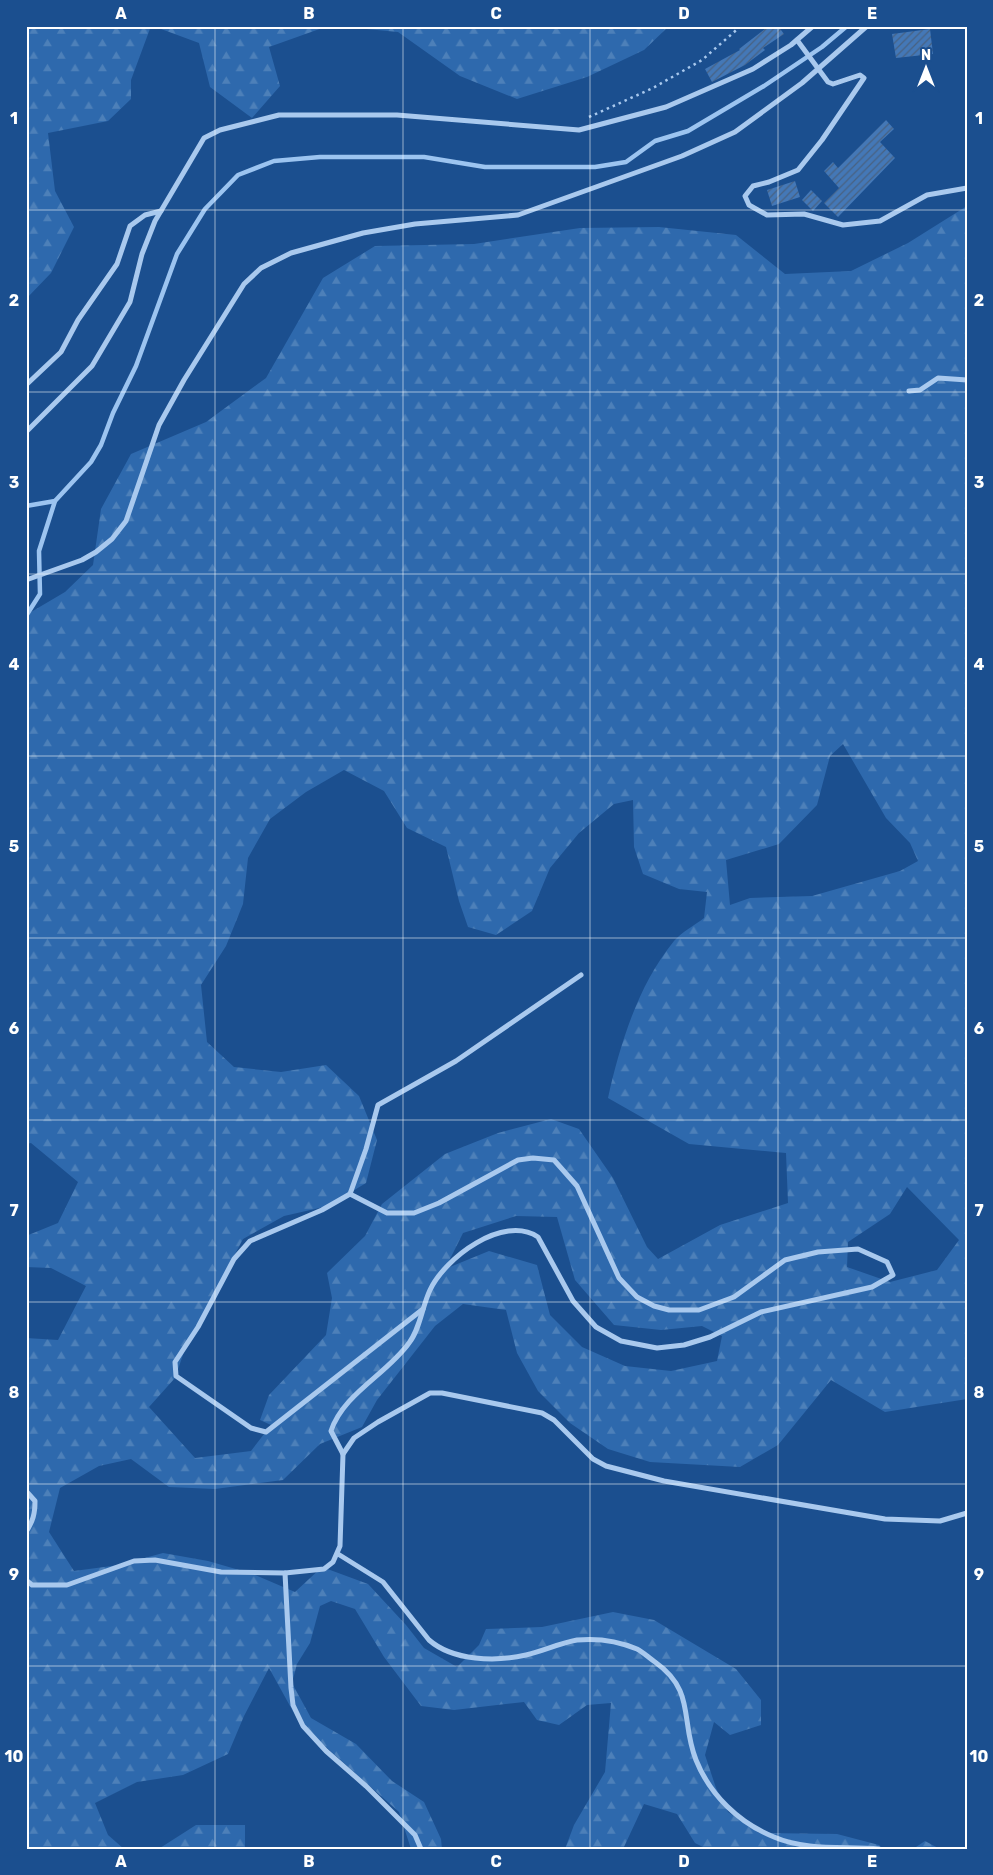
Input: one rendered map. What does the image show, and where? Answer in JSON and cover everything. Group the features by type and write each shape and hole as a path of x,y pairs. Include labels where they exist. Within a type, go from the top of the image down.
{"street":[{"path":"26,432 92,366 130,302 142,254 161,211 204,138 220,130 280,115 397,115 579,130 666,107 753,69 797,40 813,26"},
{"path":"26,580 82,560 112,539 126,521 159,425 184,380 244,284 261,268 290,253 364,233 415,224 518,215 627,178 735,132 802,83 867,26"},
{"path":"797,40 828,82 833,84 860,75 864,78 822,140 798,170 769,182 753,186 744,196 749,205 768,216 804,214 843,225 880,220 927,195 967,188"},
{"path":"26,385 61,352 78,320 117,264 130,226 145,216 161,211"},
{"path":"909,391 920,390 938,378 967,380"},
{"path":"423,1309 266,1432 251,1428 176,1376 175,1362 198,1327 234,1259 250,1241 322,1210 350,1194 366,1149 378,1105 456,1062 581,974"},
{"path":"26,1580 32,1585 67,1585 134,1561 155,1560 221,1572 284,1573 324,1569 338,1554 343,1454 331,1430 334,1423 347,1405 410,1343 435,1282 462,1252 480,1240 500,1232 530,1232 538,1237 573,1301 596,1327 620,1341 657,1348 684,1345 710,1337 761,1312 872,1287 893,1275 887,1262 858,1249 818,1252 785,1260 734,1297 699,1310 669,1310 654,1306 637,1297 619,1278 577,1186 554,1160 532,1158 518,1160 439,1203 414,1213 387,1213 350,1194"},
{"path":"343,1454 354,1438 378,1422 430,1393 442,1393 503,1403 542,1413 554,1420 593,1459 606,1466 664,1481 886,1519 940,1521 967,1513"},
{"path":"26,1492 35,1501 35,1511 34,1519 26,1532"},
{"path":"338,1554 383,1582 429,1640 438,1648 462,1656 507,1658 526,1655 577,1640 612,1640 638,1650 670,1673 683,1694 695,1758 706,1781 720,1801 746,1823 775,1838 802,1844 879,1849"},
{"path":"284,1573 290,1688 293,1705 303,1726 326,1751 366,1786 415,1835 421,1849"}],"path":[{"path":"579,130 591,114 653,88 702,60 741,26"}],"green space":[{"path":"26,26 151,26 131,80 131,99 108,121 48,133 55,191 74,227 51,273 26,299"},
{"path":"153,26 328,26 269,47 280,86 252,118 210,87 199,43"},
{"path":"335,26 669,26 644,50 587,77 517,99 460,76 398,32"},
{"path":"967,206 967,1399 885,1412 831,1380 778,1445 740,1467 650,1462 608,1449 570,1423 538,1391 517,1353 506,1310 463,1304 435,1326 377,1400 362,1427 320,1444 283,1480 215,1489 169,1487 131,1459 99,1466 60,1488 49,1532 74,1571 119,1565 163,1553 208,1561 253,1574 295,1592 322,1567 368,1584 406,1625 424,1648 457,1667 479,1645 486,1629 542,1627 613,1612 654,1620 736,1669 761,1700 761,1725 730,1735 714,1722 705,1755 716,1788 728,1812 759,1833 837,1834 879,1845 883,1849 707,1849 695,1843 677,1814 644,1804 623,1849 565,1849 574,1825 605,1772 611,1703 587,1705 559,1725 537,1720 524,1702 454,1710 421,1706 384,1657 355,1609 331,1601 320,1606 310,1643 297,1664 292,1683 311,1718 356,1744 392,1781 424,1802 441,1839 442,1849 411,1849 399,1812 300,1724 269,1668 244,1716 228,1754 183,1775 137,1782 95,1803 108,1835 124,1849 26,1849 26,1338 58,1340 86,1286 51,1268 26,1267 26,1236 58,1223 78,1182 31,1143 26,1144 26,615 65,592 93,565 101,509 131,454 206,422 266,378 323,278 375,246 474,244 580,228 659,227 736,235 785,274 851,271 908,243","holes":["843,744 886,818 910,843 918,861 900,871 812,896 750,898 730,905 726,860 779,844 817,805 830,756","344,770 384,791 407,828 446,847 459,901 468,927 496,935 532,911 550,868 579,833 614,804 633,800 634,847 643,874 679,889 707,892 704,918 674,941 661,958 640,996 618,1057 608,1098 689,1144 786,1153 788,1203 720,1225 658,1259 647,1247 613,1178 579,1129 551,1119 498,1133 445,1154 382,1204 365,1236 327,1273 332,1298 326,1335 269,1395 260,1420 271,1425 251,1451 195,1458 149,1407 175,1378 186,1346 243,1239 284,1216 328,1206 366,1183 377,1140 359,1096 326,1065 281,1072 234,1067 207,1042 201,985 226,946 243,904 248,858 270,819 306,792","907,1187 959,1240 937,1270 890,1282 847,1267 848,1242 890,1214","516,1216 557,1217 575,1280 614,1325 661,1330 702,1326 722,1336 717,1361 671,1371 625,1366 582,1347 550,1315 537,1265 489,1251 445,1269 463,1233"]},
{"path":"196,1825 245,1825 245,1849 156,1849"},
{"path":"925,1841 940,1849 913,1849"}],"building":[{"path":"769,26 778,26 784,34 763,48 765,50 745,65 712,82 705,69 740,50"},
{"path":"930,29 933,54 896,58 892,34"},
{"path":"886,120 894,129 880,142 895,158 838,217 824,203 839,188 824,171 833,162 838,168"},
{"path":"795,181 800,197 772,206 767,190"},
{"path":"811,190 822,201 813,211 802,200"}],"waterway":[{"path":"26,616 40,594 39,551 55,501 91,462 101,445 113,413 136,366 177,254 205,209 238,175 274,161 320,157 424,157 485,167 595,167 626,162 655,141 688,131 764,86 822,47 847,26"},
{"path":"26,506 55,501"}]}
